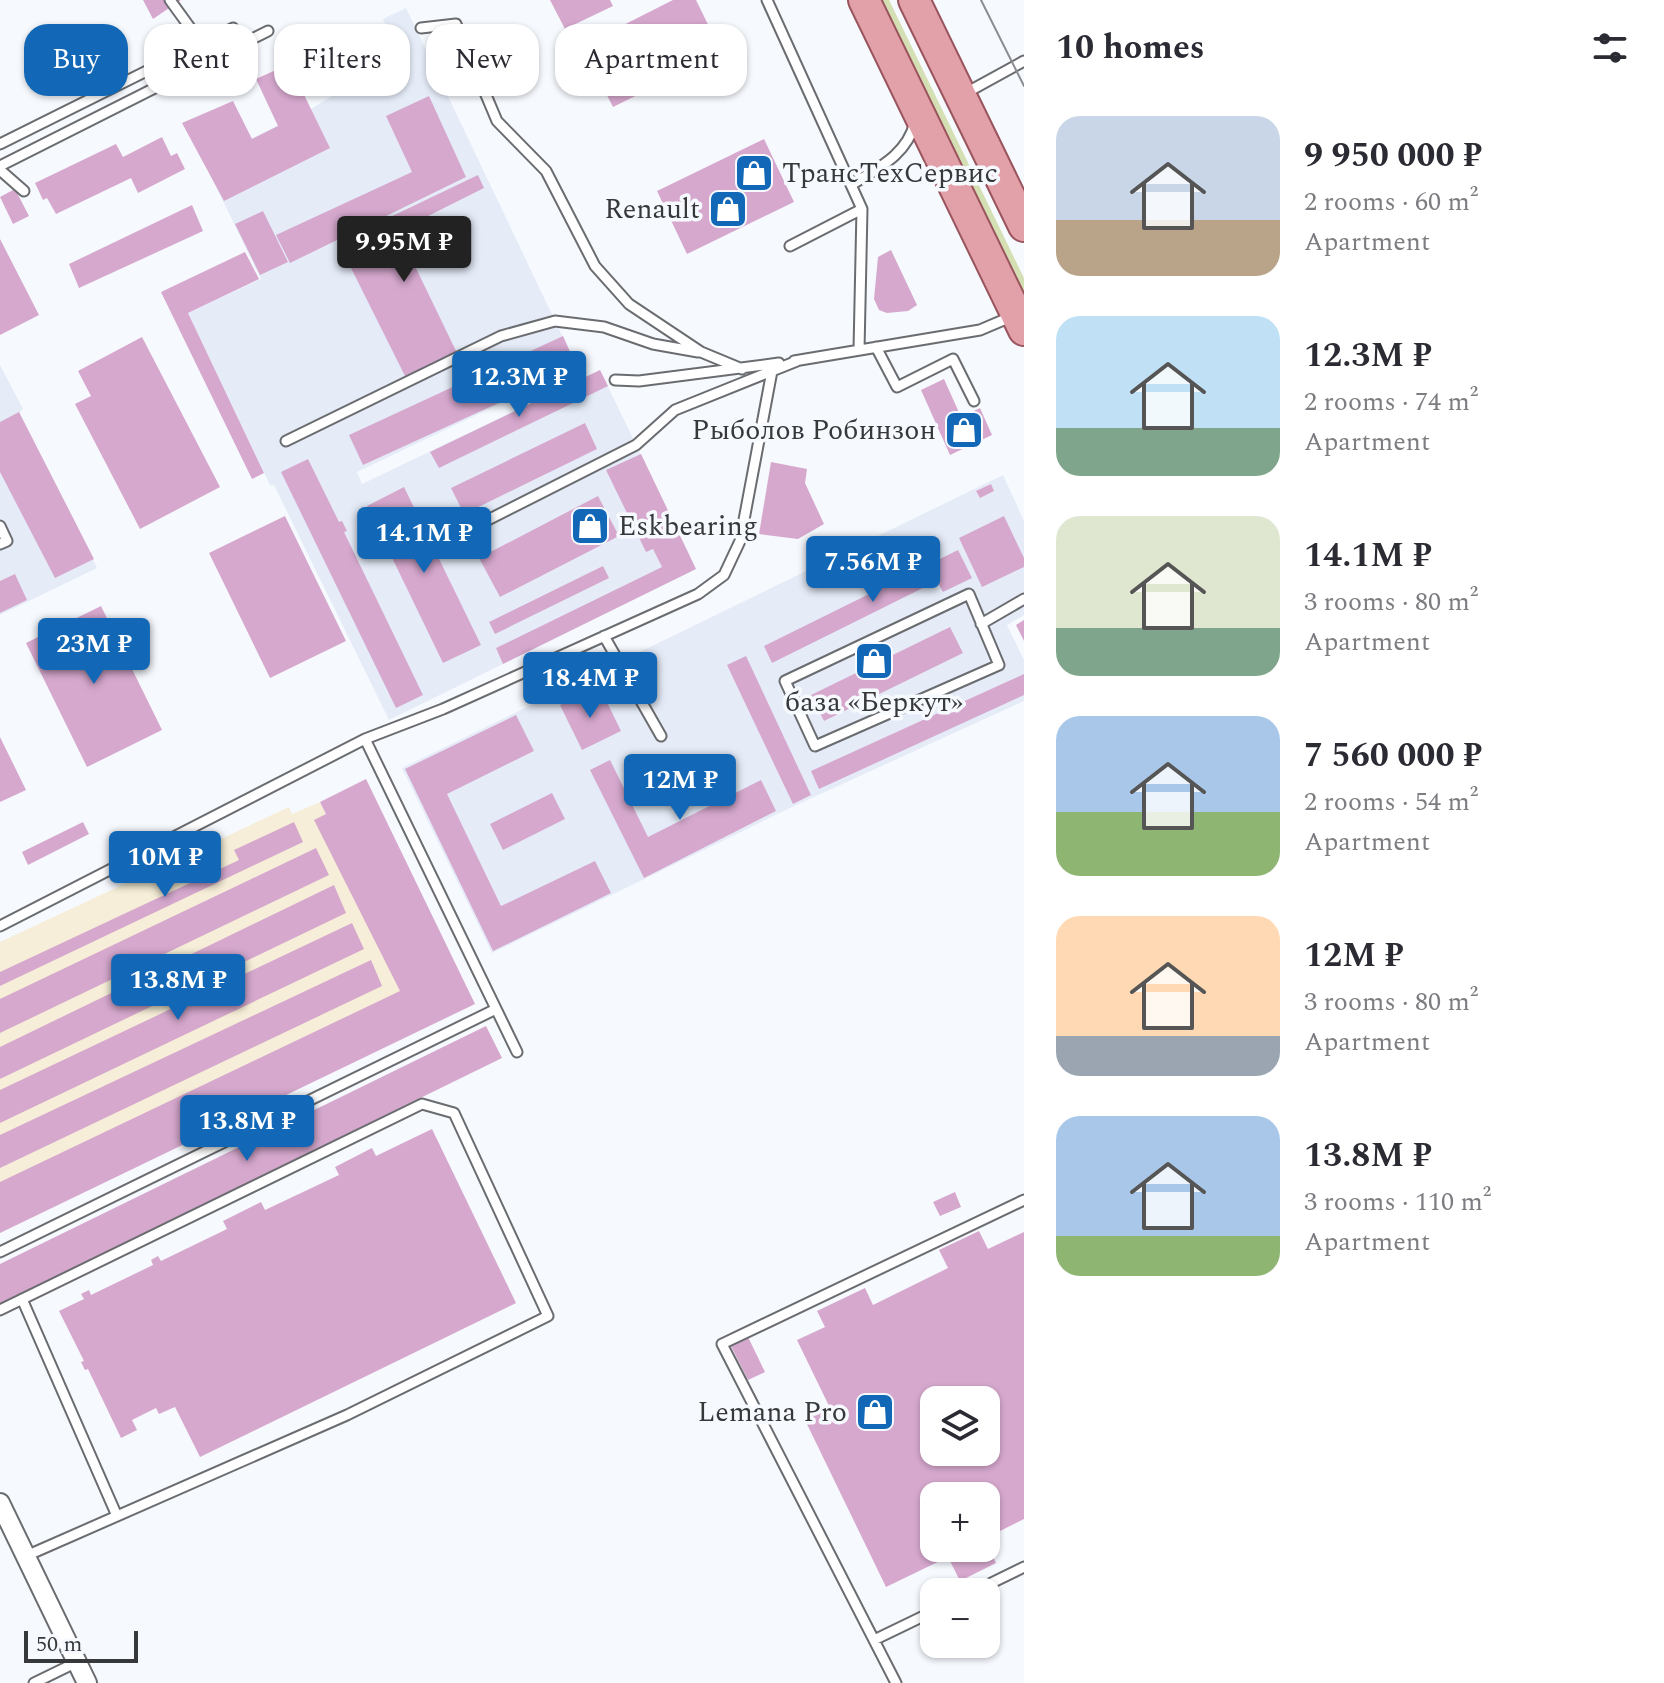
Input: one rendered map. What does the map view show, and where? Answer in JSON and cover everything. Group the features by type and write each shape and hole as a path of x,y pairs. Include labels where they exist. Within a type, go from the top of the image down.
{"main road":[{"path":"864,0 1020,322"},
{"path":"914,0 1024,226"}],"street":[{"path":"0,1503 87,1683"}],"lane":[{"path":"170,0 185,24"},
{"path":"767,0 862,209 859,350"},
{"path":"421,28 456,24 497,121 546,171 595,266 629,304 701,352 742,369"},
{"path":"258,36 268,31"},
{"path":"961,96 1024,61"},
{"path":"0,144 144,72"},
{"path":"24,191 0,168 144,94"},
{"path":"851,185 905,147 918,111"},
{"path":"790,246 862,209"},
{"path":"286,441 501,336 555,321 604,327 653,344 701,352"},
{"path":"615,380 639,381 742,369 1020,322"},
{"path":"876,347 897,387 953,359 974,401"},
{"path":"472,528 636,445 675,410 797,361"},
{"path":"0,926 260,790 365,739 443,709 698,594 724,575 740,541 772,371"},
{"path":"0,526 7,541 0,544"},
{"path":"969,594 981,624 999,665 815,746 785,681 969,594"},
{"path":"981,624 1024,599"},
{"path":"604,636 661,736"},
{"path":"365,739 517,1052"},
{"path":"0,1252 496,1009"},
{"path":"0,1310 422,1104 454,1113 548,1316 347,1415 26,1556"},
{"path":"896,1683 722,1344 1024,1200"},
{"path":"22,1299 117,1516"},
{"path":"1000,1579 1024,1567"},
{"path":"874,1640 920,1618"},
{"path":"34,1683 77,1662"}],"shaded area":[{"path":"406,8 426,50 426,96 448,96 577,367 357,472 362,484 600,370 696,569 389,720 274,485 270,485 188,313 261,279 204,162 332,96 410,96 410,24 385,24 383,19"},
{"path":"0,365 23,409 19,413 97,568 0,615"},
{"path":"1003,475 1024,521 1024,615 1007,625 1024,660 1024,701 792,807 492,953 402,768"},
{"path":"320,802 415,999 0,1199 0,942 289,807 292,814"}],"green space":[{"path":"881,0 889,0 1024,278 1024,294"}],"building":[{"path":"143,0 181,0 153,19"},
{"path":"550,0 610,0 613,6 575,24 562,24"},
{"path":"673,0 696,0 708,24 626,24"},
{"path":"274,71 274,96 305,96 330,148 224,201 182,123 233,101 252,139 278,126 258,78"},
{"path":"429,96 466,177 290,263 276,235 412,172 386,116"},
{"path":"607,96 635,96 613,107"},
{"path":"162,137 171,156 177,153 185,169 138,193 131,178 56,214 47,198 43,200 35,183 116,144 123,157"},
{"path":"764,139 794,202 687,254 657,191"},
{"path":"478,175 484,188 398,231 458,355 406,378 338,242"},
{"path":"15,189 29,216 13,224 0,197"},
{"path":"192,205 203,231 79,288 69,264"},
{"path":"263,211 288,262 260,275 235,224"},
{"path":"0,239 39,315 0,335"},
{"path":"891,250 917,305 908,311 887,313 879,310 874,299 878,257"},
{"path":"245,252 259,279 188,313 264,473 252,479 161,292"},
{"path":"563,336 577,367 363,465 349,435"},
{"path":"142,337 220,487 140,529 75,404 91,396 78,371"},
{"path":"600,370 608,386 439,468 430,452"},
{"path":"944,379 961,417 980,408 992,435 950,455 921,390"},
{"path":"19,412 94,559 55,578 0,472 0,422"},
{"path":"585,423 597,449 464,514 451,488"},
{"path":"641,454 696,569 503,664 496,648 662,567 653,549 646,552 606,470"},
{"path":"308,459 339,522 342,521 347,531 344,532 423,695 396,708 281,472"},
{"path":"771,462 807,469 805,483 824,524 798,539 759,534"},
{"path":"991,484 994,491 980,498 976,491"},
{"path":"404,487 481,645 443,663 367,506"},
{"path":"598,496 619,536 500,597 479,558"},
{"path":"285,516 346,641 270,678 209,553"},
{"path":"1004,516 1024,558 1024,567 982,587 959,538"},
{"path":"958,550 972,578 943,592 937,581 772,663 764,646"},
{"path":"603,566 609,578 495,634 489,622"},
{"path":"15,574 27,600 0,613 0,581"},
{"path":"101,606 162,730 87,767 26,643"},
{"path":"1024,620 1024,641 1016,625"},
{"path":"950,627 963,653 824,721 811,695"},
{"path":"746,656 811,795 793,804 727,665"},
{"path":"1024,674 1024,695 819,789 811,771"},
{"path":"603,694 621,731 582,750 560,705 582,695 586,702"},
{"path":"516,715 534,751 447,794 501,906 595,861 611,893 493,951 405,769"},
{"path":"0,737 26,790 0,802"},
{"path":"610,760 648,837 761,780 776,811 644,878 590,770"},
{"path":"366,779 475,1004 0,1233 0,1182 400,991 314,820 326,814 320,802"},
{"path":"552,793 565,819 503,850 490,824"},
{"path":"83,822 89,834 28,865 22,852"},
{"path":"294,822 303,842 0,986 0,972 239,860 234,850"},
{"path":"316,848 329,875 0,1033 0,999"},
{"path":"334,885 346,913 0,1079 0,1047"},
{"path":"352,923 364,949 0,1123 0,1090"},
{"path":"371,960 382,986 0,1168 0,1135"},
{"path":"486,1026 502,1058 0,1304 0,1264"},
{"path":"432,1129 516,1303 200,1457 175,1407 159,1414 156,1408 132,1420 137,1430 121,1438 88,1369 85,1370 81,1362 84,1361 59,1311 84,1299 81,1294 89,1290 91,1295 153,1265 151,1260 158,1256 161,1261 227,1229 223,1221 261,1202 265,1210 339,1175 335,1167 372,1148 376,1156"},
{"path":"955,1192 961,1207 940,1216 933,1202"},
{"name":"Lemana Pro","path":"979,1231 988,1249 1024,1232 1024,1519 1000,1531 1000,1482 920,1482 920,1562 938,1562 886,1587 804,1418 829,1406 797,1340 825,1327 817,1311 865,1288 873,1305 948,1268 939,1250"},
{"path":"748,1337 765,1372 748,1380 731,1346"},
{"name":"Lemana Pro","path":"950,1562 996,1563 966,1578 958,1578"}],"tram line":[{"path":"981,0 1024,86"}],"place":[{"name":"ТрансТехСервис","path":"754,173"},
{"name":"Renault","path":"728,209"},
{"name":"Рыболов Робинзон","path":"964,430"},
{"name":"Eskbearing","path":"590,526"},
{"name":"база «Беркут»","path":"874,661"},
{"name":"Lemana Pro","path":"875,1412"}]}
